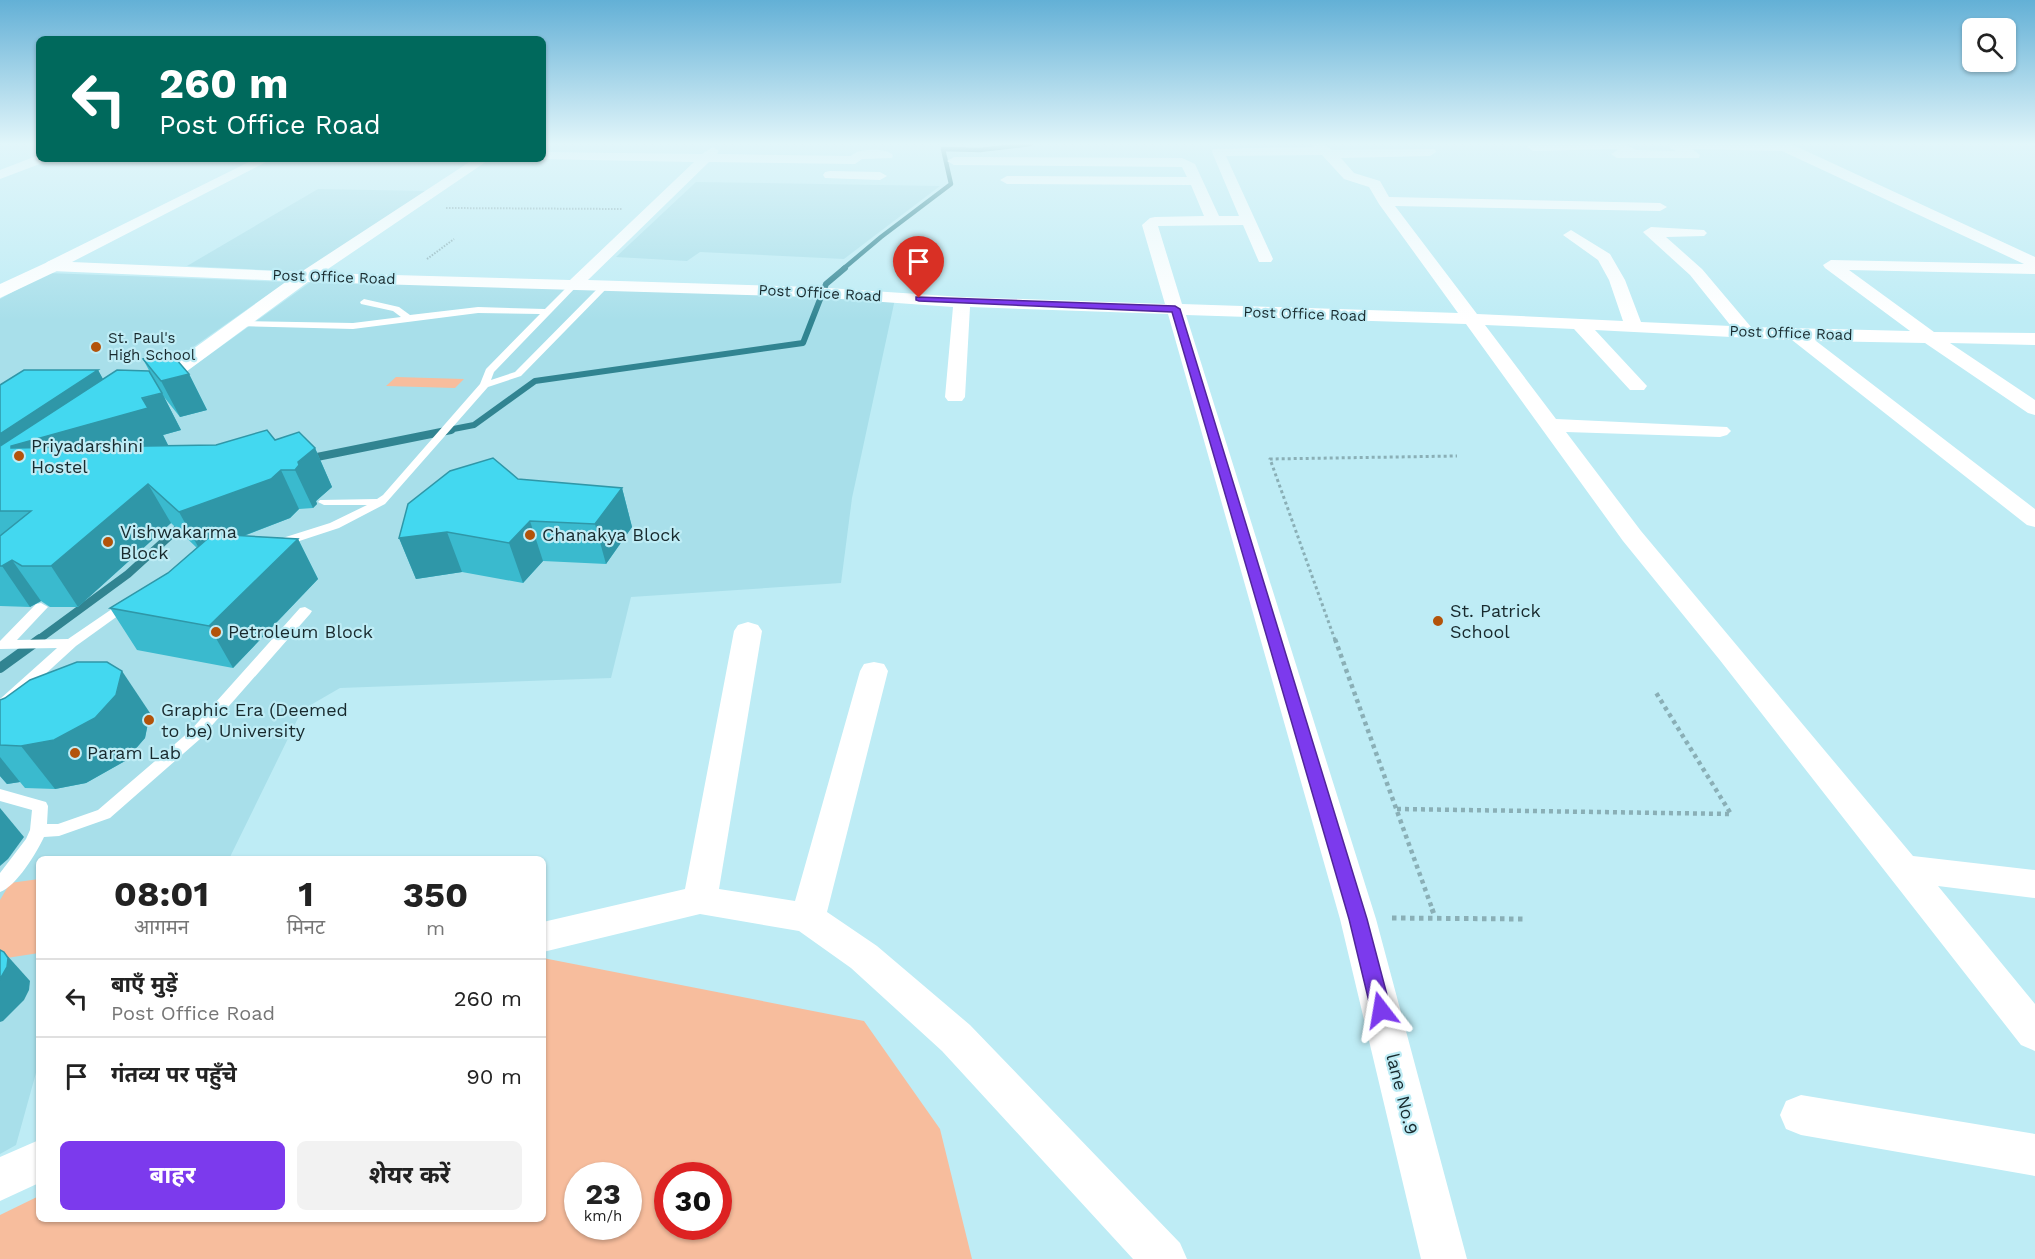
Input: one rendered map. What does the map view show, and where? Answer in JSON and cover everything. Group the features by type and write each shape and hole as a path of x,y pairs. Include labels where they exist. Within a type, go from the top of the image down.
{"street":[{"path":"0,292 178,203"},
{"path":"141,396 304,277 417,203"},
{"path":"576,283 659,203"},
{"path":"1206,203 1213,219 1248,220"},
{"path":"1240,203 1264,259"},
{"path":"1385,203 1632,536 1729,652 2035,1033"},
{"path":"1465,203 1660,207"},
{"path":"1906,203 2035,263"},
{"name":"lane No.9","path":"1213,219 1162,220 1151,223 1358,919 1444,1259"},
{"path":"1699,233 1651,232 1696,272 1744,332"},
{"path":"1571,235 1604,257 1617,280 1634,327"},
{"name":"Post Office Road","path":"10,265 304,277 832,292 962,302 1472,319 1797,335 2035,339"},
{"path":"2035,269 1831,265 1929,337 2035,409"},
{"path":"955,397 962,302"},
{"path":"1580,325 1638,386"},
{"path":"1797,335 2035,520"},
{"path":"1548,425 1720,431"},
{"path":"700,900 748,631"},
{"path":"808,918 874,671"},
{"path":"1904,869 2035,884"},
{"path":"546,936 700,900 808,918 864,957 956,1038 1164,1259"},
{"path":"1801,1115 2035,1155"},
{"path":"0,1179 36,1162"}],"lane":[{"path":"268,546 349,520 381,502 485,385 489,371 576,283"},
{"path":"485,385 518,374 607,284"},
{"path":"364,302 396,309 408,318"},
{"path":"239,323 353,326 478,310 547,312"},
{"path":"324,502 381,502"},
{"path":"0,707 97,623 140,596"},
{"path":"7,644 41,607"},
{"path":"39,831 59,830 104,814 195,735 305,611"},
{"path":"7,644 71,644"},
{"path":"0,795 40,806 41,822 36,841 0,885"}],"path":[{"path":"409,208 653,209"},
{"path":"1436,917 1270,459 1457,456"},
{"path":"1397,809 1731,814 1655,691"},
{"path":"1358,919 1436,917 1524,919"}],"shaded area":[{"path":"295,203 408,203 304,272 187,266"},
{"path":"674,203 918,203 844,259 700,252 687,261 616,257"},
{"name":"Graphic Era (Deemed to be) University","path":"47,273 286,282 125,395 152,396 312,281 895,299 852,498 841,583 631,597 611,678 340,688 302,710 230,856 36,856 36,1073 16,1145 0,1154 0,299"},
{"path":"396,377 464,379 455,388 386,386"},
{"path":"36,879 36,953 0,959 0,900 10,883"},
{"path":"546,959 864,1021 940,1129 972,1259 0,1259 0,1215 36,1197 36,1222 546,1222"}],"building":[{"path":"170,352 189,374 161,381 143,359"},
{"path":"24,370 98,370 0,434 0,385"},
{"path":"117,370 149,371 162,393 142,398 148,408 11,446 11,448 216,445 267,430 275,440 299,432 315,448 298,462 299,465 295,470 281,470 271,479 179,512 148,484 51,566 22,566 12,560 0,566 0,536 31,511 0,511 0,446"},
{"path":"493,458 518,479 622,488 595,524 530,521 509,543 447,532 399,538 408,504 450,471"},
{"path":"213,534 298,539 209,626 110,608 168,573"},
{"path":"77,662 107,662 122,671 116,695 95,718 54,740 21,746 0,745 0,700 30,680"},
{"path":"0,950 8,958 7,967 0,979"}],"waterway":[{"path":"843,269 926,203"},
{"path":"443,431 474,425 535,381 803,343 826,284 845,268"},
{"path":"307,459 451,430"},
{"path":"38,640 128,574 184,523"},
{"path":"0,668 40,639"}],"place":[{"name":"St. Paul's High School","path":"96,347"},
{"name":"Priyadarshini Hostel","path":"19,456"},
{"name":"Chanakya Block","path":"530,535"},
{"name":"Vishwakarma Block","path":"108,542"},
{"name":"St. Patrick School","path":"1438,621"},
{"name":"Petroleum Block","path":"216,632"},
{"name":"Graphic Era (Deemed to be) University","path":"149,720"},
{"name":"Param Lab","path":"75,753"}],"route":[{"path":"919,298 962,302 1175,309 1358,919 1381,1010"}]}
